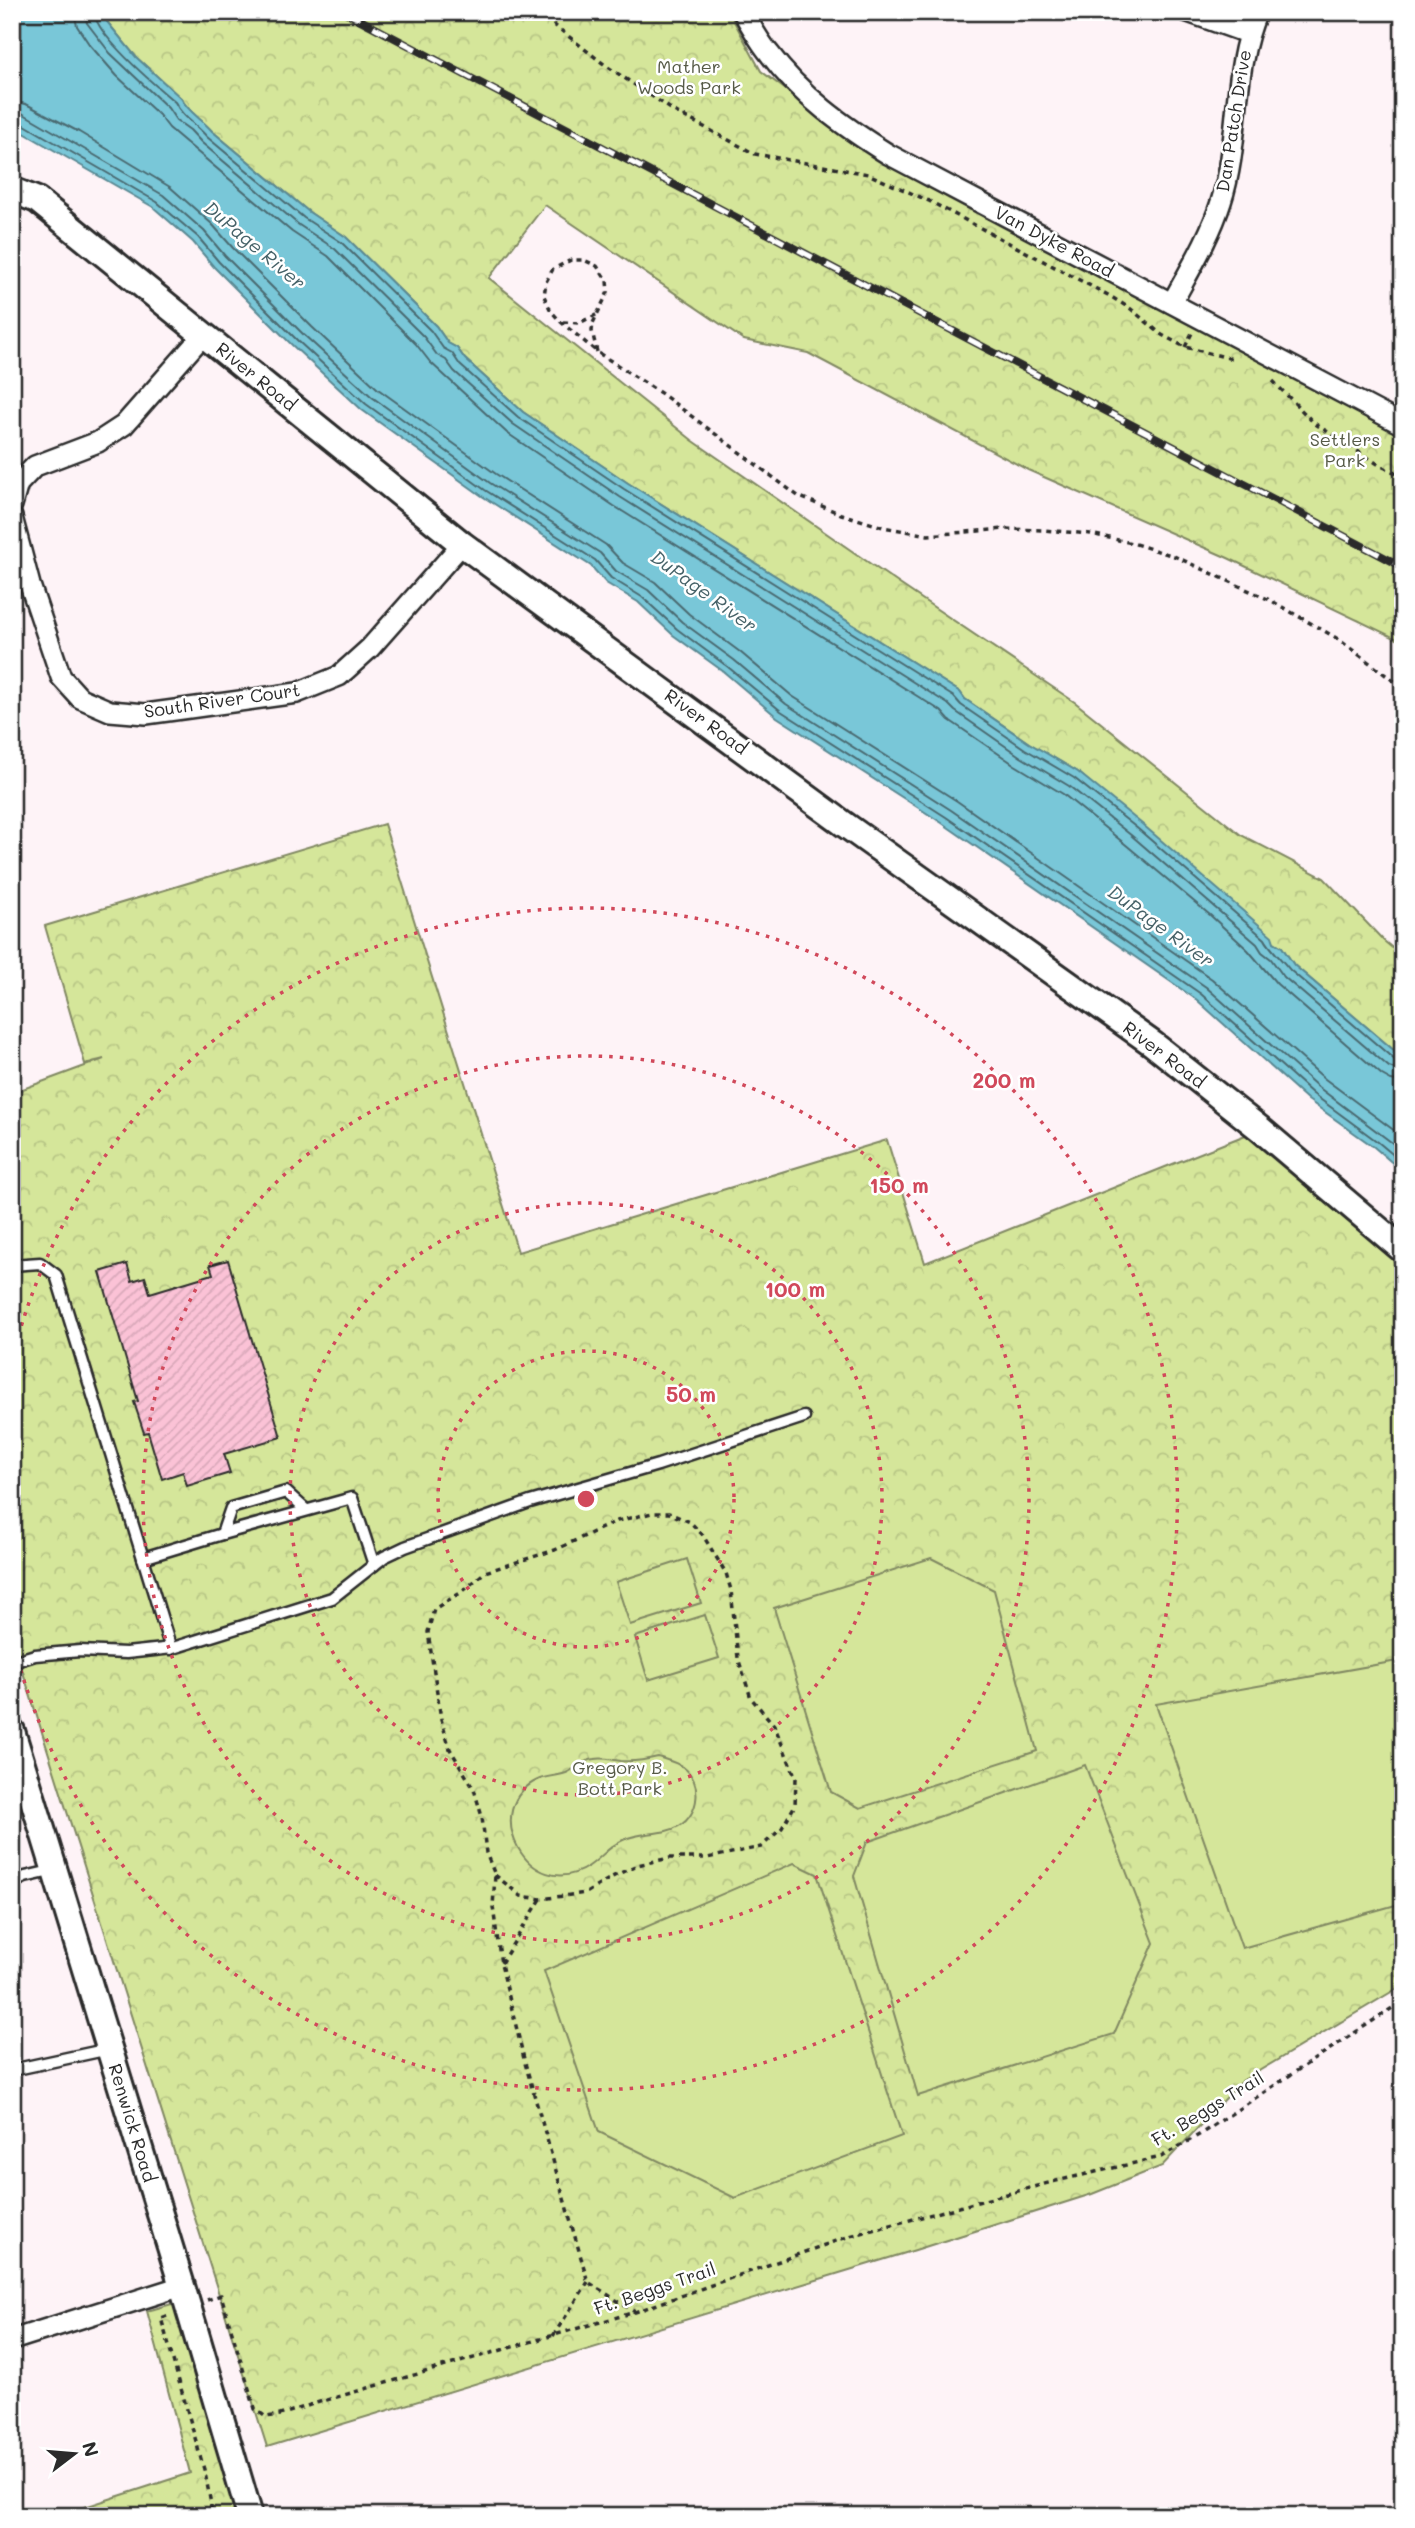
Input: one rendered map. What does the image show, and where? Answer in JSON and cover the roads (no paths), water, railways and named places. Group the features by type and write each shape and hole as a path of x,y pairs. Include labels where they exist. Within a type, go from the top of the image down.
{"street":[{"name":"Van Dyke Road","path":"743,12 769,54 807,96 842,125 888,154 1403,425"},
{"path":"1188,12 1247,33"},
{"name":"Dan Patch Drive","path":"1172,303 1222,202 1233,143 1247,33 1257,12"},
{"name":"River Road","path":"12,190 37,200 462,544 866,839 1153,1044 1259,1128 1403,1250"},
{"path":"12,505 18,484 35,466 98,442 124,425 204,334"},
{"name":"South River Court","path":"12,517 30,584 61,677 80,698 110,711 146,714 298,693 339,676 370,648 462,544"},
{"name":"Renwick Road","path":"12,1731 250,2516"},
{"path":"12,2340 185,2297"}],"lane":[{"path":"12,1265 40,1264 56,1275 171,1648"},
{"path":"12,1662 35,1655 80,1651 126,1653 171,1648 332,1598 384,1557 405,1547 530,1502 658,1465 804,1417"},
{"path":"222,1534 231,1508 286,1492 306,1510"},
{"path":"143,1558 352,1498 374,1565"},
{"path":"12,1883 24,1877 55,1870"},
{"path":"12,2070 110,2049"}],"water":[{"name":"DuPage River","path":"12,12 99,12 136,57 212,131 309,212 346,237 436,326 448,343 457,348 465,359 523,412 628,483 960,692 965,699 1029,743 1078,772 1142,824 1272,936 1294,965 1403,1058 1403,1172 1374,1147 1308,1100 1197,1000 942,823 777,717 724,672 673,635 638,602 606,583 591,566 482,496 362,410 293,346 214,267 193,242 153,207 12,126"}],"railway":[{"path":"345,12 1403,567"}],"park label":[{"name":"Mather Woods Park","path":"689,77"},
{"name":"Settlers Park","path":"1345,450"},
{"name":"Gregory B. Bott Park","path":"620,1778"}]}
